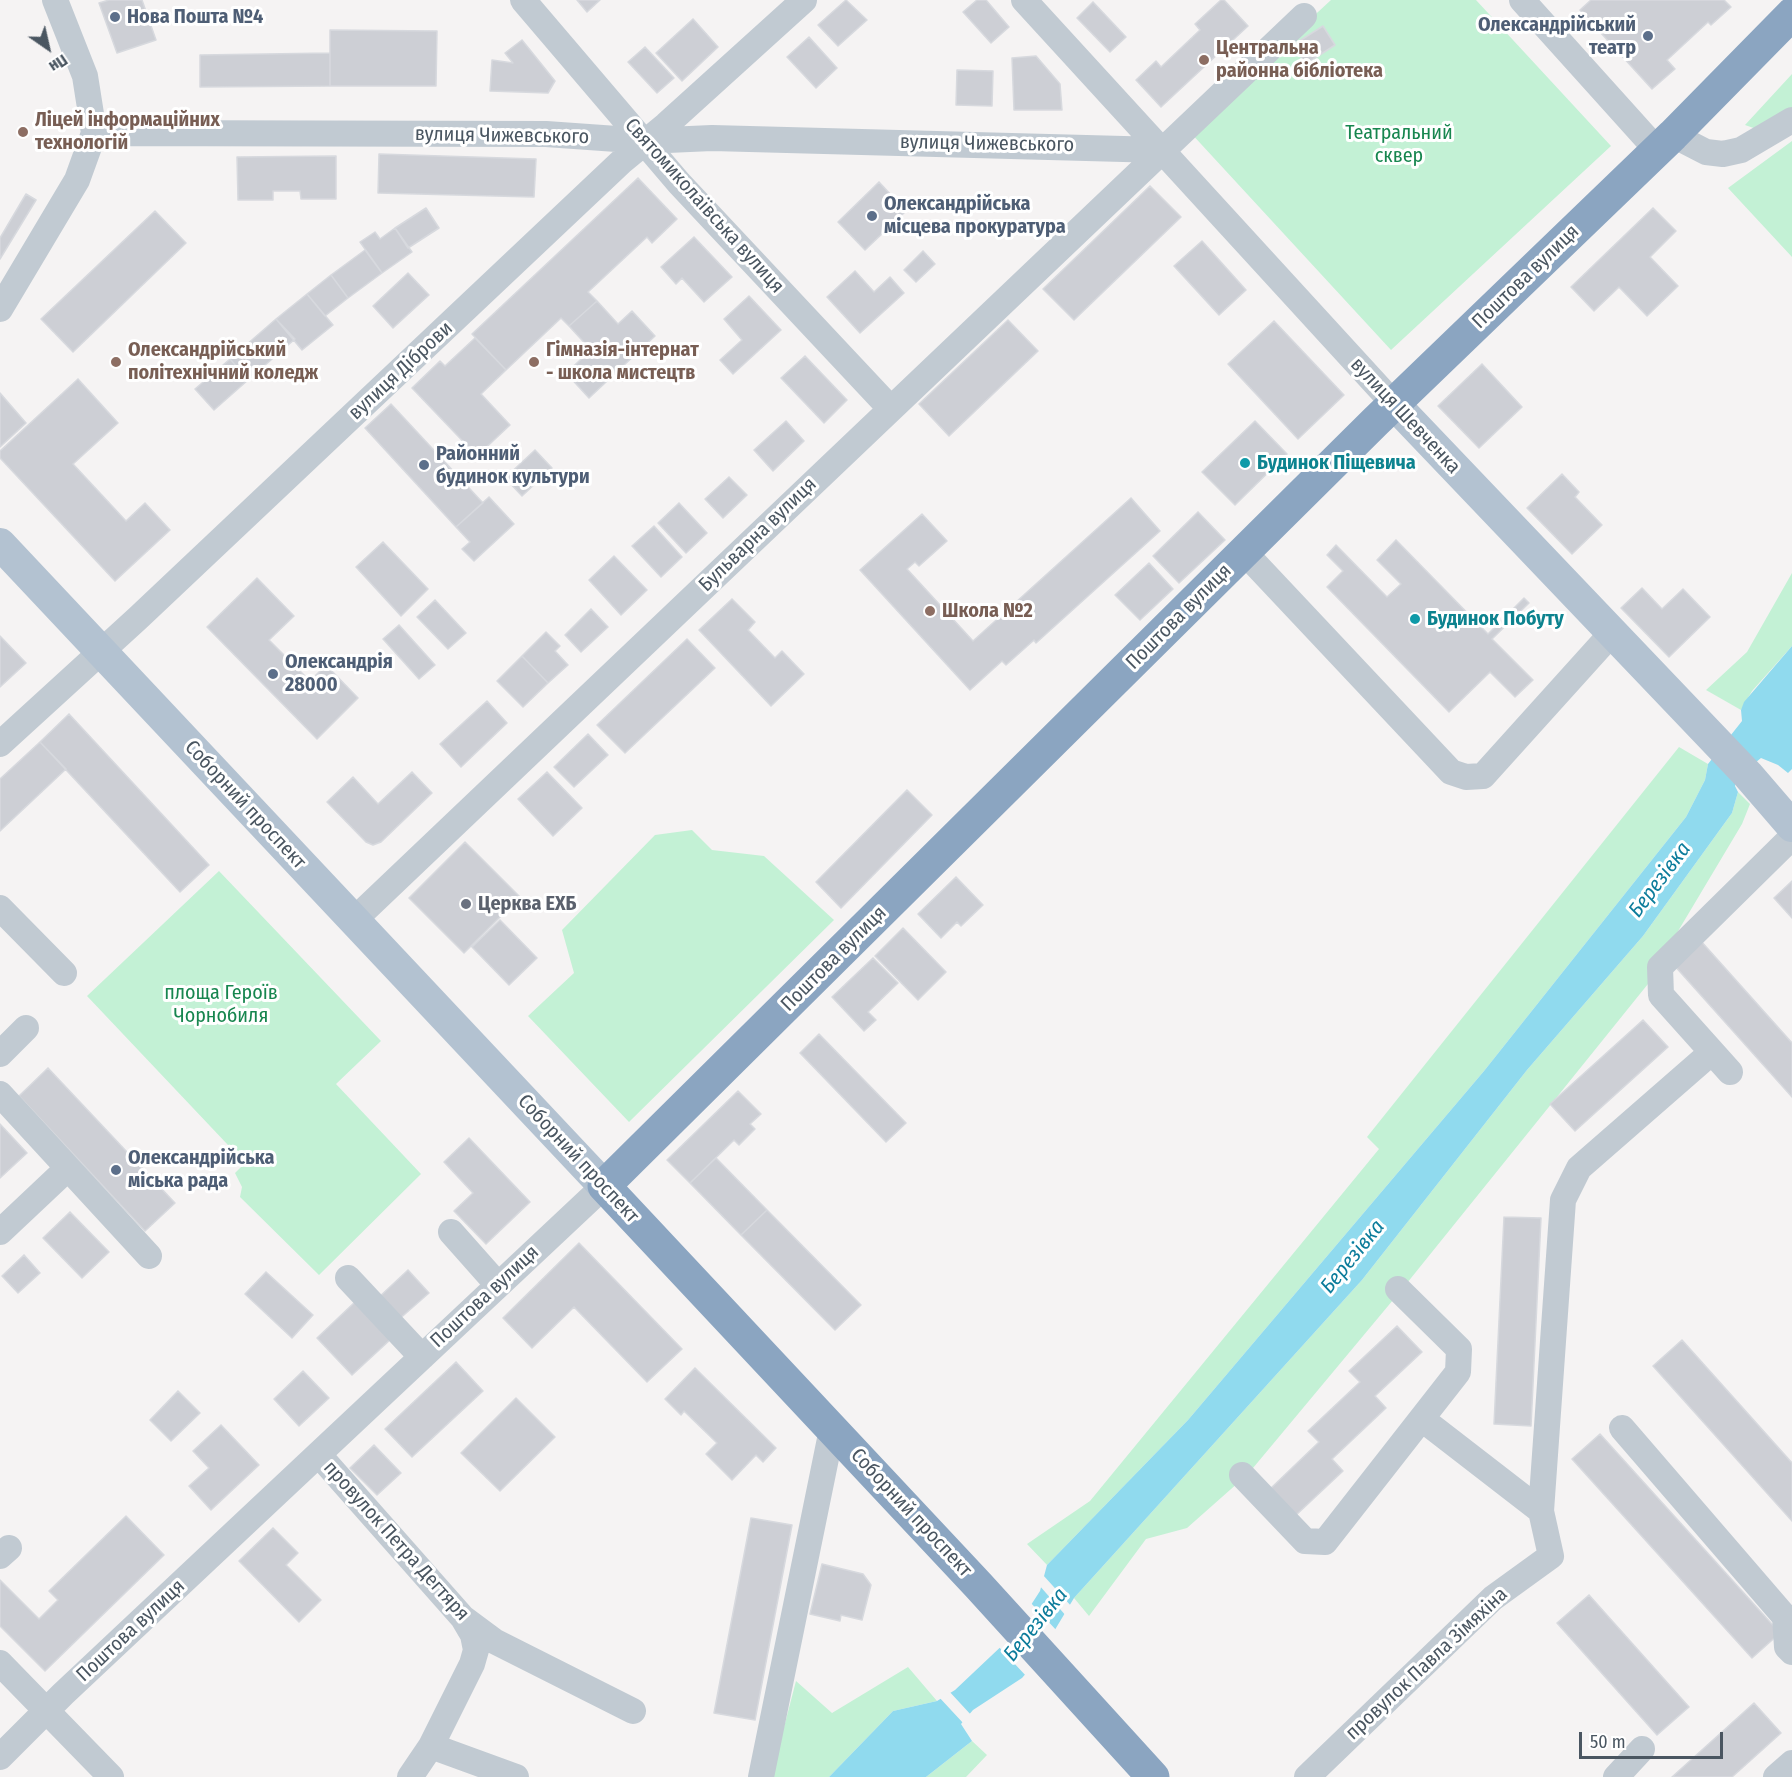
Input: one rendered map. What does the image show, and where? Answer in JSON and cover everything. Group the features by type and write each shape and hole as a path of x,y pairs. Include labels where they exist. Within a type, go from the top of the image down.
{"highway":[{"name":"Поштова вулиця","path":"604,1186 1394,404 1665,143 1792,14"},
{"name":"Соборний проспект","path":"604,1186 978,1585 1153,1777"}],"main road":[{"name":"вулиця Шевченка","path":"1394,404 1748,775 1792,826"},
{"name":"Соборний проспект","path":"0,543 604,1186"}],"street":[{"path":"0,309 76,180 94,133 85,76 55,0"},
{"name":"Святомиколаївська вулиця","path":"523,0 679,183 890,408"},
{"name":"вулиця Діброви","path":"0,744 645,141 666,125 804,0"},
{"name":"вулиця Шевченка","path":"1024,0 1394,404"},
{"path":"1522,0 1665,143 1722,154 1741,150 1792,120"},
{"name":"Бульварна вулиця","path":"354,920 1304,16"},
{"name":"вулиця Чижевського","path":"94,133 546,134 645,141 712,138 1161,150"},
{"path":"1244,552 1451,772 1466,777 1483,776 1612,633"},
{"path":"1730,1071 1661,995 1660,968 1792,837"},
{"path":"0,908 64,973"},
{"path":"0,1054 26,1028"},
{"path":"1541,1511 1563,1200 1579,1168 1712,1052"},
{"path":"0,1094 149,1256"},
{"path":"0,1232 68,1168"},
{"name":"Поштова вулиця","path":"0,1757 46,1711 604,1186"},
{"path":"451,1232 498,1285"},
{"path":"348,1278 422,1357"},
{"path":"1242,1475 1305,1541 1325,1542 1458,1372 1459,1349 1398,1289"},
{"path":"1422,1419 1541,1511"},
{"path":"1622,1428 1785,1617 1787,1647 1792,1652"},
{"path":"761,1777 832,1429"},
{"name":"провулок Петра Дегтяря","path":"319,1455 463,1618 494,1641 633,1711"},
{"name":"провулок Павла Зімяхіна","path":"1308,1777 1493,1598 1551,1556 1541,1511"},
{"path":"410,1777 431,1746 472,1664 476,1650 473,1635 463,1618"},
{"path":"0,1663 111,1777"},
{"path":"431,1746 516,1777"},
{"path":"1616,1777 1642,1749"},
{"path":"1776,1777 1792,1763"}],"green space":[{"name":"Театральний сквер","path":"1331,0 1476,0 1611,146 1391,350 1189,131"},
{"path":"1792,74 1792,108 1762,131 1745,125"},
{"path":"1792,141 1792,257 1728,188"},
{"path":"1792,573 1792,646 1752,691 1741,710 1706,690 1747,652"},
{"path":"1679,747 1708,764 1705,780 1686,817 1484,1071 1188,1420 1047,1565 1027,1544 1090,1501 1379,1149 1367,1137"},
{"path":"1738,792 1750,804 1742,824 1659,963 1656,974 1403,1288 1248,1474 1187,1528 1146,1539 1089,1616 1074,1598 1362,1280 1527,1070 1643,936 1732,813"},
{"path":"692,830 712,850 764,856 834,920 629,1122 528,1016 574,973 562,930 655,835"},
{"name":"площа Героїв Чорнобиля","path":"219,871 381,1041 336,1084 421,1174 319,1275 240,1197 242,1187 235,1173 245,1163 87,996"},
{"path":"908,1667 937,1701 893,1711 829,1777 771,1777 796,1681 832,1713"},
{"path":"972,1741 987,1755 966,1777 926,1777"}],"water":[{"name":"Березівка","path":"1792,646 1792,769 1788,773 1778,765 1761,758 1737,778 1735,786 1738,792 1732,813 1643,936 1527,1070 1362,1280 1074,1598 1035,1663 1022,1678 973,1710 961,1724 972,1741 926,1777 829,1777 893,1711 937,1701 955,1690 1009,1639 1040,1591 1047,1565 1188,1420 1484,1071 1686,817 1705,780 1708,764 1742,721 1741,710 1744,702"}],"pier":[{"path":"1043,1575 1072,1607 1067,1617 1039,1585"},
{"path":"1030,1602 1058,1632 1027,1677 998,1646"},
{"path":"948,1690 972,1716 964,1724 938,1696"}],"building":[{"path":"109,0 142,0 156,40 117,53 99,3"},
{"path":"577,0 600,0 587,12"},
{"path":"846,0 867,20 838,46 818,25"},
{"path":"977,0 986,0 1009,27 991,43 963,12"},
{"path":"1221,0 1224,0 1248,26 1161,107 1136,80 1156,61 1161,67 1200,30 1195,24"},
{"name":"Олександрійський театр","path":"1591,0 1724,0 1731,7 1711,25 1708,22 1667,60 1675,69 1652,89 1580,10"},
{"path":"1093,2 1126,37 1110,52 1077,18"},
{"path":"693,19 718,47 682,81 656,53"},
{"path":"1323,26 1335,45 1306,64 1293,45"},
{"path":"330,30 437,31 436,86 330,86"},
{"path":"809,37 837,68 816,88 787,57"},
{"path":"522,40 555,81 548,93 490,91 492,60 513,63 505,53"},
{"path":"645,47 674,78 657,93 628,62"},
{"path":"330,53 330,86 200,87 200,55"},
{"path":"1036,56 1060,84 1062,110 1014,110 1012,58"},
{"path":"957,70 993,71 992,106 956,105"},
{"path":"379,154 536,159 534,197 378,193"},
{"path":"336,156 336,199 301,199 300,191 273,191 273,200 238,200 237,157"},
{"path":"638,178 677,219 652,243 647,237 588,292 597,301 569,326 561,318 506,370 472,334"},
{"name":"Олександрійська місцева прокуратура","path":"879,182 906,211 865,250 838,222"},
{"path":"1150,186 1181,217 1074,320 1043,289"},
{"path":"26,194 36,200 0,259 0,238"},
{"path":"426,208 439,228 408,248 395,228"},
{"path":"1653,208 1676,231 1650,257 1678,286 1647,316 1619,287 1594,311 1571,287"},
{"path":"155,211 186,243 73,352 41,319"},
{"path":"395,228 412,252 382,273 360,242 375,232 380,239"},
{"path":"694,237 732,277 704,302 682,278 676,284 661,267"},
{"path":"1202,241 1246,290 1219,315 1174,266"},
{"path":"365,250 382,273 348,298 331,275"},
{"path":"923,251 935,264 916,282 904,270"},
{"path":"855,271 874,292 890,277 904,293 860,333 827,297"},
{"path":"408,273 429,295 393,328 373,306"},
{"path":"331,275 348,298 325,316 307,294"},
{"path":"307,294 333,325 302,350 276,319"},
{"path":"749,296 781,330 733,374 720,360 742,340 724,319"},
{"path":"597,301 618,324 632,311 655,336 589,398 566,373 591,350 569,326"},
{"path":"276,319 295,339 248,380 230,359"},
{"path":"1008,320 1038,351 949,436 919,404"},
{"path":"1274,321 1344,395 1298,439 1228,364"},
{"path":"475,338 506,370 481,394 510,425 477,456 412,388 440,361 445,366"},
{"path":"805,356 847,400 824,423 781,378"},
{"path":"230,359 248,380 214,410 195,389"},
{"path":"1482,364 1522,407 1479,448 1438,406"},
{"path":"78,379 118,423 73,464 126,521 145,503 170,530 115,581 0,458 0,451"},
{"path":"0,393 26,423 0,447"},
{"name":"Районний будинок культури","path":"391,404 483,503 456,527 365,428"},
{"path":"786,421 804,441 773,471 754,450"},
{"name":"Будинок Піщевича","path":"1255,421 1287,454 1235,505 1202,472"},
{"path":"535,450 552,468 522,496 505,478"},
{"path":"1562,474 1579,492 1575,497 1602,525 1572,554 1527,508"},
{"path":"729,477 747,495 723,518 705,499"},
{"path":"489,497 514,524 474,561 462,549 470,542 456,527"},
{"path":"1131,498 1160,531 1036,643 1034,640 1006,665 1002,661 970,690 860,570 922,514 947,541 919,566 915,562 907,569 973,641"},
{"path":"679,503 707,533 686,553 658,523"},
{"path":"1198,512 1225,540 1179,583 1153,556"},
{"path":"654,526 682,557 661,577 632,546"},
{"name":"Будинок Побуту","path":"1396,540 1488,634 1524,598 1529,603 1492,639 1533,680 1515,697 1490,672 1449,712 1327,587 1343,571 1327,555 1336,545 1387,597 1401,584 1377,560"},
{"path":"383,542 428,589 401,616 356,567"},
{"path":"614,556 647,590 621,615 589,580"},
{"path":"1149,563 1173,589 1140,620 1115,595"},
{"path":"257,578 294,616 269,640 310,681 326,665 358,698 317,739 207,627"},
{"path":"1642,588 1662,609 1683,589 1710,617 1669,657 1621,608"},
{"path":"732,599 755,622 748,630 775,658 782,651 804,674 771,706 699,630"},
{"path":"435,600 466,633 448,649 417,617"},
{"path":"591,609 608,627 581,652 565,635"},
{"path":"399,625 435,665 419,679 383,639"},
{"path":"546,632 560,646 555,651 568,665 548,683 522,656"},
{"path":"0,636 26,663 0,687"},
{"path":"687,639 715,668 625,753 597,725"},
{"path":"522,656 548,683 523,707 497,681"},
{"path":"487,701 507,723 461,767 440,744"},
{"path":"69,714 209,865 180,892 40,742"},
{"path":"588,734 608,755 574,787 554,767"},
{"path":"40,742 66,769 0,831 0,779"},
{"path":"412,772 432,793 381,842 373,845 366,842 327,802 353,777 378,804"},
{"path":"547,772 582,808 553,836 518,799"},
{"path":"907,790 932,815 841,908 816,882"},
{"path":"465,842 520,897 464,953 409,898"},
{"path":"956,877 983,905 961,926 957,922 941,938 918,914"},
{"path":"1792,881 1792,918 1774,898"},
{"path":"500,920 537,958 509,985 472,947"},
{"path":"903,928 946,972 918,1000 875,956"},
{"path":"1700,940 1792,1043 1792,1097 1673,964"},
{"path":"873,958 898,983 868,1012 876,1020 864,1031 832,997"},
{"path":"1643,1020 1668,1047 1575,1131 1550,1104"},
{"path":"819,1034 906,1123 886,1142 800,1053"},
{"name":"Олександрійська міська рада","path":"48,1068 175,1203 145,1231 19,1096"},
{"path":"738,1091 761,1114 750,1124 755,1129 739,1145 734,1140 690,1183 667,1160"},
{"path":"0,1124 27,1153 0,1178"},
{"path":"469,1138 530,1202 486,1244 454,1211 473,1193 444,1162"},
{"path":"716,1158 767,1210 741,1235 690,1183"},
{"path":"767,1210 861,1305 835,1330 741,1235"},
{"path":"70,1212 109,1252 82,1278 43,1238"},
{"path":"1504,1217 1541,1218 1531,1426 1494,1424"},
{"path":"579,1243 682,1349 647,1382 574,1307 532,1348 503,1318"},
{"path":"24,1255 40,1273 18,1293 2,1276"},
{"path":"408,1270 429,1293 397,1321 377,1299"},
{"path":"266,1272 313,1315 292,1338 245,1294"},
{"path":"356,1301 391,1339 352,1375 317,1338"},
{"path":"1397,1326 1422,1352 1375,1396 1386,1408 1332,1459 1343,1471 1295,1516 1269,1490 1319,1442 1308,1431 1360,1382 1349,1371"},
{"path":"1682,1340 1792,1463 1792,1521 1653,1366"},
{"path":"456,1362 483,1391 412,1457 385,1429"},
{"path":"695,1368 776,1448 763,1462 756,1455 732,1480 706,1454 717,1443 684,1411 681,1415 665,1399"},
{"path":"303,1371 329,1398 299,1426 274,1399"},
{"path":"178,1391 200,1413 171,1441 150,1420"},
{"path":"516,1398 555,1437 500,1491 461,1453"},
{"path":"221,1425 259,1465 211,1510 189,1486 209,1468 193,1451"},
{"path":"1600,1434 1780,1633 1752,1658 1572,1459"},
{"path":"374,1445 401,1473 377,1495 350,1468"},
{"path":"126,1516 164,1555 45,1671 0,1626 0,1580 39,1619 58,1600 49,1591"},
{"path":"751,1518 792,1525 755,1720 714,1713"},
{"path":"273,1528 298,1553 286,1565 321,1600 299,1622 239,1561"},
{"path":"822,1564 863,1574 871,1585 862,1620 841,1615 840,1621 810,1614"},
{"path":"1589,1595 1689,1707 1657,1735 1557,1623"},
{"path":"1754,1703 1781,1733 1732,1777 1672,1777"}],"place":[{"name":"Нова Пошта №4","path":"115,17"},
{"name":"Олександрійський театр","path":"1648,36"},
{"name":"Центральна районна бібліотека","path":"1204,60"},
{"name":"Ліцей інформаційних технологій","path":"23,132"},
{"name":"Олександрійська місцева прокуратура","path":"872,216"},
{"name":"Олександрійський політехнічний коледж","path":"116,362"},
{"name":"Гімназія-інтернат - школа мистецтв","path":"534,362"},
{"name":"Будинок Піщевича","path":"1245,463"},
{"name":"Районний будинок культури","path":"424,465"},
{"name":"Школа №2","path":"930,611"},
{"name":"Будинок Побуту","path":"1415,619"},
{"name":"Олександрія 28000","path":"273,674"},
{"name":"Церква ЕХБ","path":"466,904"},
{"name":"Олександрійська міська рада","path":"116,1170"}]}
